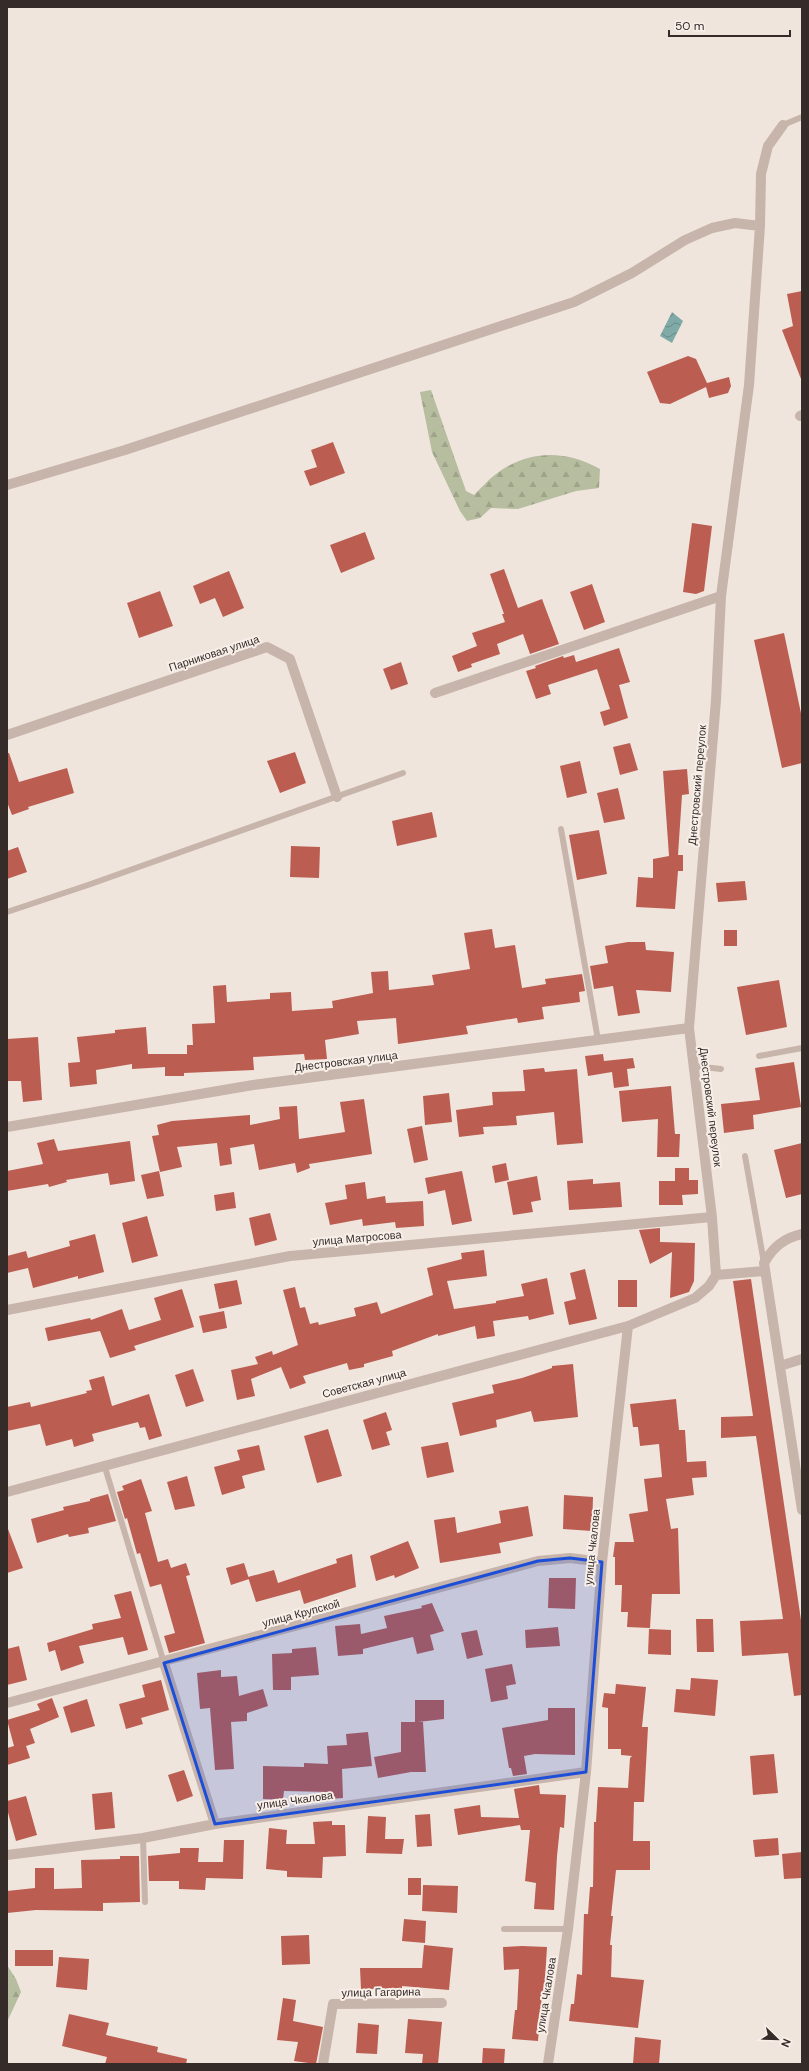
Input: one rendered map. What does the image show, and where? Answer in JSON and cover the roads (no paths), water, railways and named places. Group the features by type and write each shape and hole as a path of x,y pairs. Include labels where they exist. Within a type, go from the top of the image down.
{"street":[{"path":"7,485 117,452 574,302 632,274 685,240 712,228 735,222 760,226 761,174 768,146 783,125"},
{"name":"Днестровский переулок","path":"716,1275 712,1217 689,1028 716,700 721,596 749,385 760,226"},
{"path":"435,693 721,596"},
{"name":"Парниковая улица","path":"7,735 267,647 290,659 337,797"},
{"name":"Днестровская улица","path":"7,1127 253,1085 689,1028"},
{"name":"улица Матросова","path":"7,1310 290,1256 712,1217"},
{"path":"802,1234 784,1241 774,1248 765,1267 802,1510"},
{"path":"716,1275 765,1267"},
{"name":"Советская улица","path":"7,1492 104,1464 628,1326 695,1298 709,1286 716,1275"},
{"name":"улица Чкалова","path":"548,2064 568,1930 586,1772 602,1562 628,1326"},
{"path":"780,1366 802,1359"},
{"name":"улица Крупской","path":"7,1703 164,1663 538,1561 570,1558 602,1562"},
{"path":"164,1663 215,1824"},
{"name":"улица Чкалова","path":"7,1855 143,1838 215,1824 586,1772"},
{"name":"улица Гагарина","path":"323,2064 333,2004 442,2003"}],"lane":[{"path":"783,125 802,117"},
{"path":"7,912 88,885 403,773"},
{"path":"561,829 598,1040"},
{"path":"759,1056 802,1048"},
{"path":"694,1066 721,1069"},
{"path":"745,1156 765,1267"},
{"path":"104,1464 164,1663"},
{"path":"143,1838 145,1902"},
{"path":"504,1929 568,1930"}],"water":[{"path":"672,312 683,321 672,343 660,336"}]}
